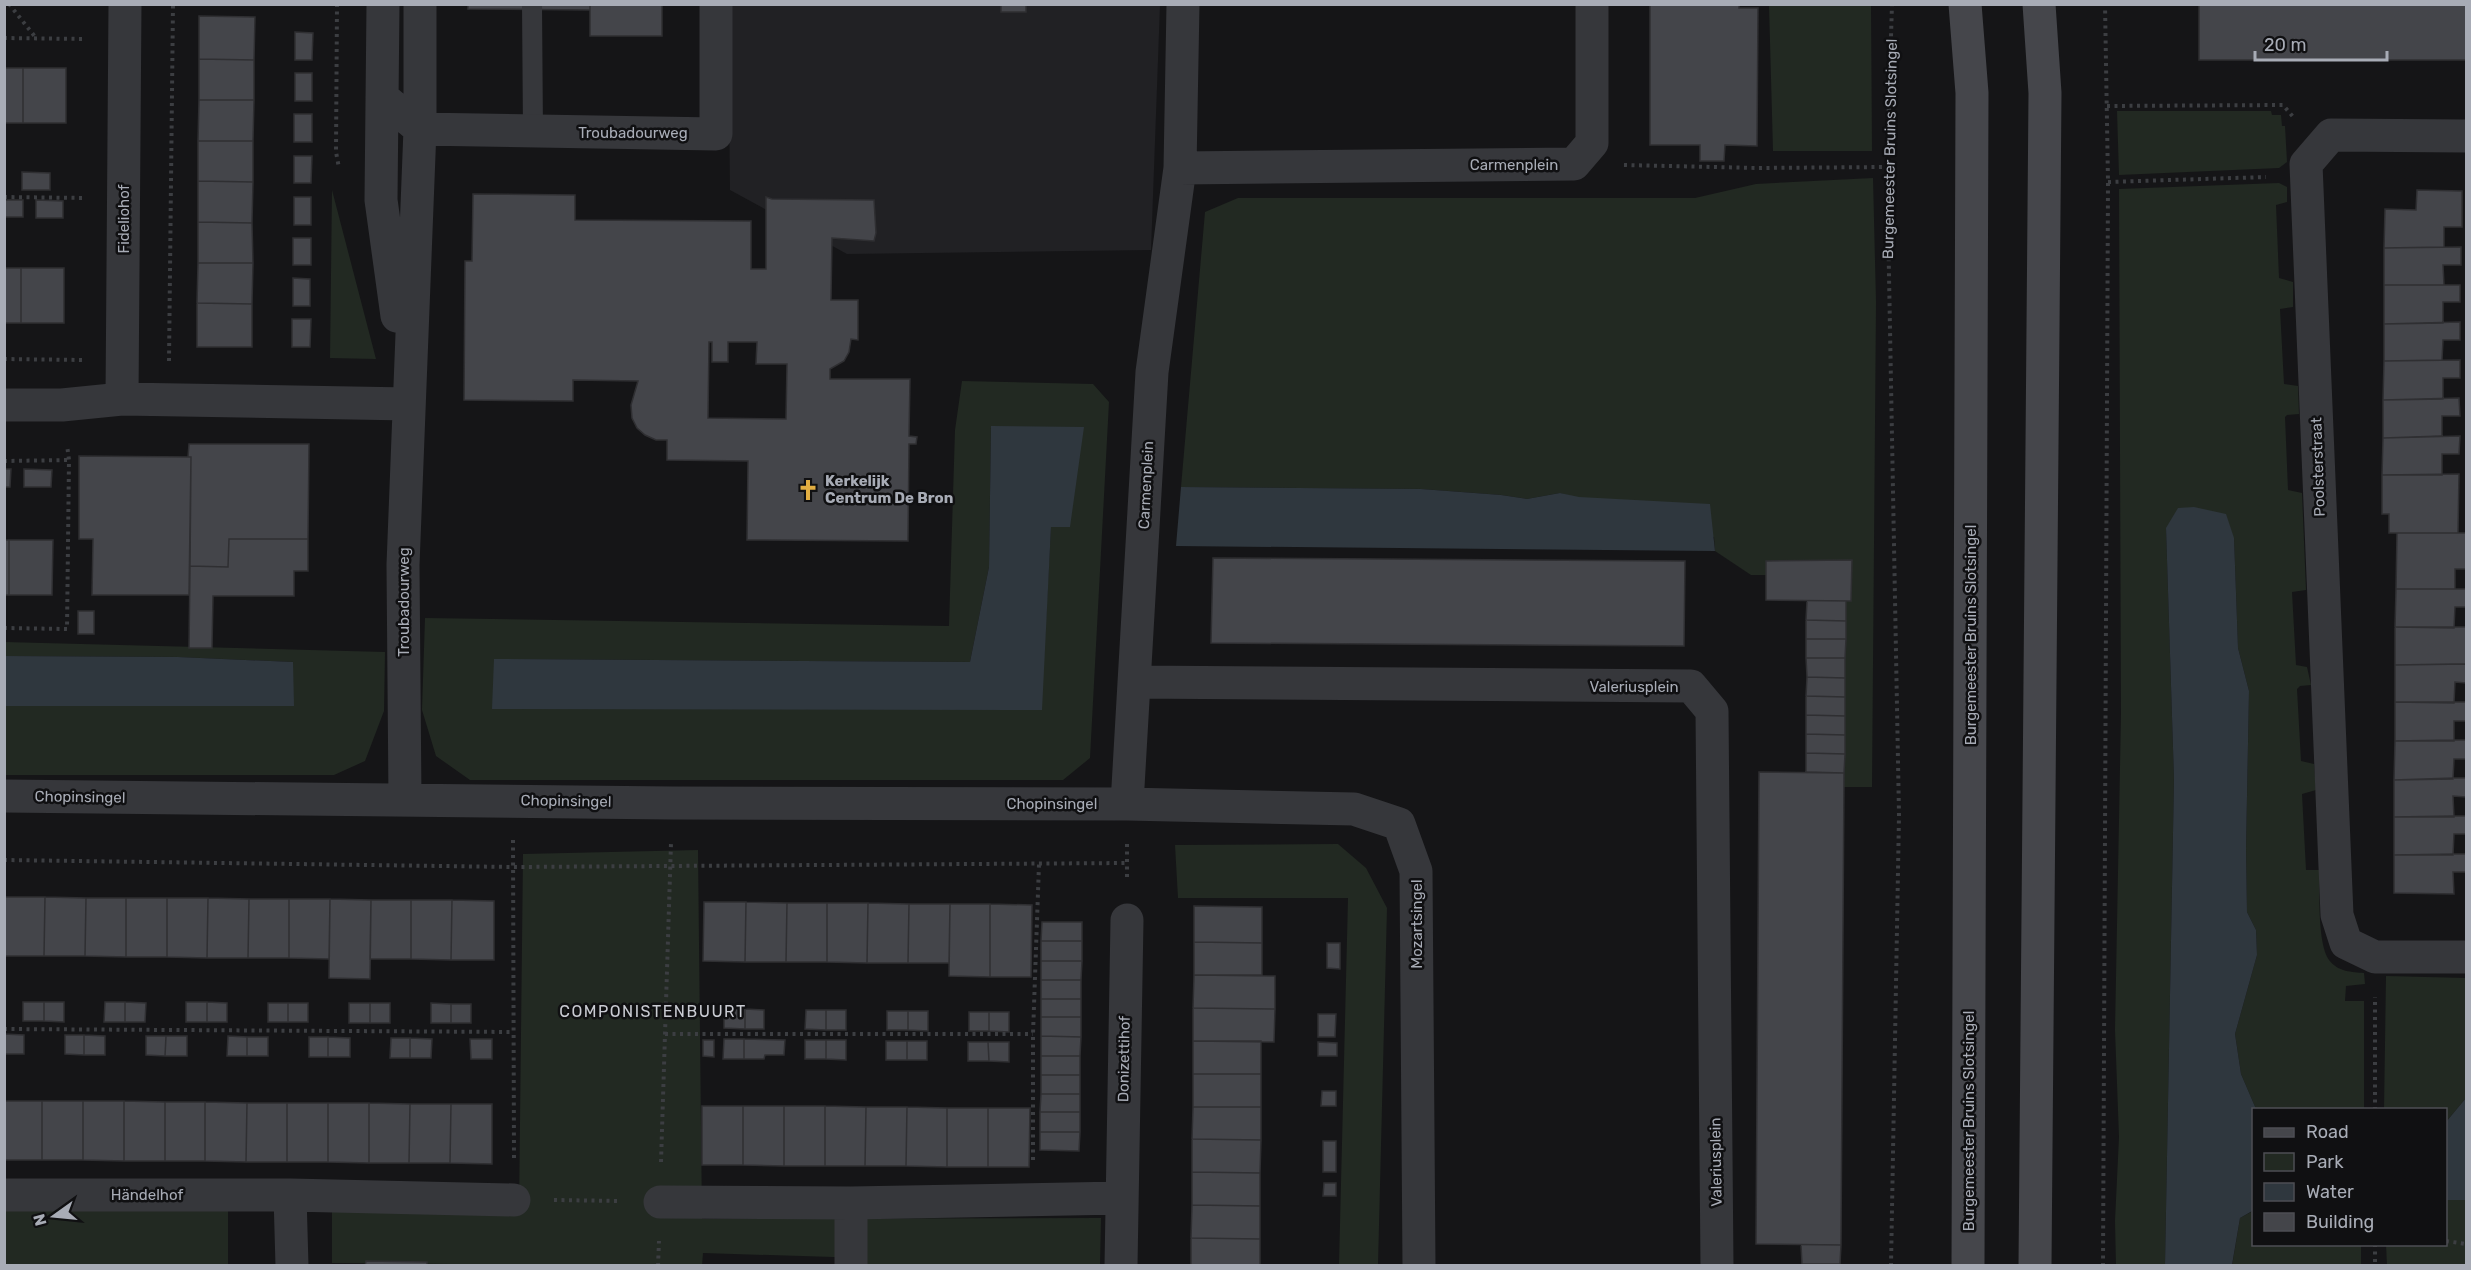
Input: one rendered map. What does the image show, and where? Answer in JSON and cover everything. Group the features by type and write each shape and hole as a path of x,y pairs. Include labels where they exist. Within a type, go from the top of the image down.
{"main road":[{"name":"Burgemeester Bruins Slotsingel","path":"1965,4 1972,93 1968,1266"},
{"path":"2036,1266 2044,105 2039,4"}],"street":[{"name":"Fideliohof","path":"123,399 124,4"},
{"name":"Troubadourweg","path":"382,4 381,200 409,404"},
{"name":"Troubadourweg","path":"405,800 403,565 420,129 420,4"},
{"name":"Troubadourweg","path":"420,129 532,133 716,134 716,4"},
{"name":"Carmenplein","path":"1126,804 1152,372 1180,168 1183,4"},
{"name":"Carmenplein","path":"1180,168 1574,164 1592,143 1592,4"},
{"path":"382,97 420,129"},
{"path":"2312,163 2331,135 2466,136"},
{"name":"Poolsterstraat","path":"2312,163 2337,915 2346,943 2375,957"},
{"path":"4,405 62,405 123,399 409,404"},
{"name":"Valeriusplein","path":"1134,682 1691,686 1712,711 1717,1266"},
{"name":"Chopinsingel","path":"4,796 672,803 1126,804"},
{"name":"Mozartsingel","path":"1126,804 1354,809 1399,824 1416,871 1419,1266"},
{"name":"Donizettihof","path":"1121,1266 1127,920"},
{"path":"2375,957 2466,957"},
{"name":"Händelhof","path":"4,1195 290,1195 514,1200"},
{"path":"290,1195 292,1266"},
{"path":"660,1202 851,1203 1122,1198"},
{"path":"851,1203 851,1266"}],"lane":[{"path":"532,4 532,133"}],"path":[{"path":"9,4 36,39"},
{"path":"169,401 173,4"},
{"name":"Burgemeester Bruins Slotsingel","path":"1891,1266 1899,815 1887,166 1892,4"},
{"path":"2103,1266 2108,182 2105,4"},
{"path":"4,38 124,39"},
{"path":"2107,106 2283,105 2312,163 2108,182"},
{"path":"1574,164 1757,168 1887,166"},
{"path":"4,359 123,361"},
{"path":"4,628 67,629 69,460 62,405"},
{"path":"4,461 69,460"},
{"path":"513,801 514,1200 660,1202"},
{"path":"658,1266 672,803"},
{"path":"1126,804 1127,920"},
{"path":"4,860 670,868 1126,863"},
{"path":"1034,1200 1033,1034 1039,864"},
{"path":"2375,957 2375,1108"},
{"path":"4,1029 514,1032"},
{"path":"665,1034 1033,1034"},
{"path":"2447,1241 2466,1244"},
{"path":"2374,1246 2375,1266"}],"shaded area":[{"path":"728,5 1160,5 1151,250 847,254 730,190"}],"green space":[{"path":"1769,5 1871,5 1872,151 1773,151"},
{"path":"2117,111 2271,111 2272,115 2281,115 2282,126 2285,126 2287,162 2279,168 2119,175"},
{"path":"1873,178 1876,302 1872,787 1837,787 1838,575 1751,575 1715,551 1714,537 1560,493 1527,499 1421,489 1181,487 1205,212 1238,198 1695,198 1756,184"},
{"path":"2279,183 2287,187 2287,202 2276,205 2279,278 2293,282 2293,307 2280,309 2284,384 2298,386 2299,414 2285,417 2288,490 2302,493 2306,590 2292,592 2296,665 2307,667 2311,685 2300,686 2297,689 2301,761 2314,764 2316,790 2302,794 2306,870 2319,870 2321,930 2325,952 2329,960 2341,969 2364,973 2365,984 2346,986 2345,1001 2364,1001 2364,1108 2256,1108 2241,1074 2235,1034 2257,955 2256,930 2247,912 2249,691 2238,648 2234,538 2166,528 2174,779 2165,1265 2116,1266 2115,1221 2119,1137 2115,1030 2121,714 2119,189"},
{"path":"332,190 376,359 330,358"},
{"path":"962,381 1093,384 1109,402 1090,758 1063,780 470,780 436,756 422,710 425,618 949,626 955,430","holes":["991,426 1051,527 1041,710 495,659 970,662 989,567"]},
{"path":"4,642 385,652 384,711 365,761 334,775 5,775 5,706 293,706 293,662 178,657 5,656"},
{"path":"1338,844 1366,868 1387,908 1378,1265 1339,1265 1348,898 1178,898 1175,845"},
{"path":"698,850 702,1219 1101,1218 1100,1265 865,1266 865,1258 703,1253 702,1266 332,1263 332,1211 519,1212 523,854"},
{"path":"2386,976 2466,978 2466,1098 2447,1121 2447,1108 2384,1108"},
{"path":"2447,1200 2466,1200 2466,1265 2387,1265 2386,1246 2447,1246"},
{"path":"5,1207 228,1210 228,1265 5,1266"},
{"path":"2252,1212 2252,1246 2361,1246 2361,1265 2232,1266 2240,1218"}],"water":[{"path":"991,426 1084,427 1070,527 1051,527 1042,710 492,709 494,659 970,662 989,567"},
{"path":"1181,487 1421,489 1527,499 1560,493 1579,497 1710,504 1715,551 1176,546"},
{"path":"2194,507 2226,514 2234,538 2238,648 2249,691 2247,912 2256,930 2257,955 2235,1034 2241,1074 2256,1108 2252,1108 2252,1211 2240,1218 2232,1265 2165,1265 2174,779 2166,528 2178,508"},
{"path":"5,656 178,657 293,662 294,706 5,706"},
{"path":"2466,1098 2466,1200 2447,1200 2447,1121"}],"building":[{"path":"468,4 590,4 590,10 468,9"},
{"path":"590,4 662,4 662,36 590,36"},
{"path":"1001,4 1026,4 1026,12 1001,12"},
{"path":"1650,4 1739,4 1739,8 1758,8 1757,146 1725,145 1724,161 1700,161 1700,145 1650,145"},
{"path":"2199,4 2466,4 2466,60 2199,60"},
{"path":"199,16 255,17 254,60 199,59"},
{"path":"295,32 313,33 312,60 295,60"},
{"path":"199,59 254,60 254,100 199,100"},
{"path":"4,68 23,68 23,123 4,123"},
{"path":"23,68 66,68 66,123 23,123"},
{"path":"295,73 312,73 312,101 295,101"},
{"path":"199,100 254,100 253,141 198,141"},
{"path":"294,114 312,114 312,142 294,142"},
{"path":"198,141 253,141 253,182 198,181"},
{"path":"294,156 312,156 311,183 294,183"},
{"path":"22,172 50,173 50,190 22,190"},
{"path":"198,181 253,182 252,223 198,222"},
{"path":"2417,190 2462,191 2462,227 2444,227 2444,247 2384,248 2385,209 2416,210"},
{"path":"473,194 575,195 575,220 751,221 751,269 766,269 766,197 772,199 874,200 876,233 874,241 832,238 831,300 858,300 858,340 851,339 849,352 844,361 830,369 830,379 910,379 909,436 917,437 916,444 909,444 908,541 747,540 748,461 667,460 667,440 656,440 645,435 637,428 632,418 631,405 638,381 573,380 573,401 464,400 465,261 472,261","holes":["709,342 712,342 712,362 728,362 728,342 757,342 756,364 787,364 786,419 708,418"]},
{"path":"294,197 311,197 311,225 294,225"},
{"path":"4,200 23,200 23,217 4,217"},
{"path":"36,200 63,201 63,218 36,218"},
{"path":"198,222 252,223 253,263 198,263"},
{"path":"293,238 311,238 311,265 293,265"},
{"path":"2461,247 2461,265 2443,265 2444,285 2384,285 2384,248"},
{"path":"198,263 253,263 252,304 197,303"},
{"path":"4,268 21,268 21,323 4,323"},
{"path":"21,268 64,268 64,323 21,323"},
{"path":"293,278 310,279 310,306 293,306"},
{"path":"2384,285 2460,285 2460,302 2443,302 2443,323 2384,324"},
{"path":"197,303 252,304 252,347 197,347"},
{"path":"292,319 311,319 310,347 292,347"},
{"path":"2460,322 2460,340 2443,340 2442,360 2384,361 2384,324"},
{"path":"2460,360 2460,378 2443,378 2443,399 2383,400 2384,361"},
{"path":"2459,398 2460,416 2442,416 2442,436 2383,438 2383,400"},
{"path":"2460,436 2459,454 2442,454 2442,475 2382,475 2383,438"},
{"path":"189,444 309,444 308,539 229,539 228,567 190,566 191,457 188,457"},
{"path":"79,456 191,457 189,595 92,595 93,539 79,539"},
{"path":"4,469 11,469 10,487 4,487"},
{"path":"24,469 52,470 51,487 24,487"},
{"path":"2459,474 2458,533 2389,533 2389,514 2382,514 2382,475"},
{"path":"2397,533 2466,533 2466,569 2455,569 2455,589 2396,589"},
{"path":"229,539 308,539 308,571 294,571 294,596 213,596 212,648 189,648 190,566 228,567"},
{"path":"4,540 9,540 9,595 4,595"},
{"path":"9,540 53,540 52,595 9,595"},
{"path":"1213,558 1685,561 1684,646 1211,643"},
{"path":"1852,560 1851,601 1766,600 1766,561"},
{"path":"2396,589 2466,589 2466,607 2455,607 2454,628 2395,627"},
{"path":"1807,601 1846,601 1846,621 1806,620"},
{"path":"78,611 94,611 94,634 78,634"},
{"path":"1806,620 1846,621 1846,639 1806,639"},
{"path":"2395,627 2466,627 2466,664 2395,665"},
{"path":"1806,639 1846,639 1845,658 1806,658"},
{"path":"1806,658 1845,658 1845,678 1807,677"},
{"path":"2466,664 2466,683 2455,682 2454,703 2395,702 2395,665"},
{"path":"1807,677 1845,678 1845,697 1806,696"},
{"path":"1806,696 1845,697 1845,716 1806,715"},
{"path":"2395,702 2466,702 2466,721 2454,721 2454,741 2395,741"},
{"path":"1806,715 1845,716 1845,735 1806,734"},
{"path":"1806,734 1845,735 1845,754 1806,753"},
{"path":"2466,740 2466,759 2454,759 2453,779 2394,780 2395,741"},
{"path":"1806,753 1845,754 1844,773 1806,772"},
{"path":"1759,772 1844,773 1841,1245 1756,1244"},
{"path":"2466,778 2466,797 2453,796 2454,817 2394,817 2394,780"},
{"path":"2466,816 2466,834 2454,834 2453,855 2394,855 2394,817"},
{"path":"2466,854 2466,872 2453,872 2454,894 2394,893 2394,855"},
{"path":"4,897 45,897 44,956 4,956"},
{"path":"45,897 86,898 85,956 44,956"},
{"path":"86,898 126,898 126,957 85,956"},
{"path":"126,898 167,898 167,957 126,957"},
{"path":"167,898 208,898 207,958 167,957"},
{"path":"208,898 249,899 248,958 207,958"},
{"path":"249,899 289,899 289,958 248,958"},
{"path":"289,899 330,899 329,959 289,958"},
{"path":"330,899 371,900 370,979 329,978"},
{"path":"371,900 411,900 411,959 370,959"},
{"path":"411,900 452,900 451,960 411,959"},
{"path":"452,900 494,901 494,960 451,960"},
{"path":"704,902 746,902 745,962 703,961"},
{"path":"746,902 787,903 786,962 745,962"},
{"path":"787,903 827,903 827,962 786,962"},
{"path":"827,903 868,903 867,963 827,962"},
{"path":"868,903 909,904 908,963 867,963"},
{"path":"909,904 950,904 949,963 908,963"},
{"path":"950,904 990,904 990,977 949,976"},
{"path":"990,904 1032,905 1031,977 990,977"},
{"path":"1194,906 1262,907 1262,943 1194,942"},
{"path":"1042,922 1082,922 1082,941 1041,941"},
{"path":"1041,941 1082,941 1082,961 1041,961"},
{"path":"1194,942 1262,943 1262,975 1194,975"},
{"path":"1327,943 1340,943 1340,969 1327,968"},
{"path":"1041,961 1082,961 1081,980 1041,980"},
{"path":"1194,975 1275,976 1275,1009 1193,1008"},
{"path":"1041,980 1081,980 1081,999 1041,999"},
{"path":"1041,999 1081,999 1081,1017 1041,1017"},
{"path":"23,1002 44,1002 44,1021 23,1021"},
{"path":"44,1002 64,1002 64,1022 44,1021"},
{"path":"105,1002 125,1002 125,1022 104,1022"},
{"path":"125,1002 146,1003 145,1022 125,1022"},
{"path":"186,1002 207,1002 207,1022 186,1022"},
{"path":"207,1002 227,1003 227,1022 207,1022"},
{"path":"268,1003 288,1003 288,1022 268,1022"},
{"path":"288,1003 308,1003 308,1022 288,1022"},
{"path":"349,1003 370,1003 370,1023 349,1023"},
{"path":"370,1003 390,1003 390,1023 370,1023"},
{"path":"431,1003 451,1004 451,1023 431,1023"},
{"path":"451,1004 471,1004 471,1023 451,1023"},
{"path":"1193,1008 1275,1009 1274,1042 1193,1041"},
{"path":"724,1009 745,1009 745,1029 724,1028"},
{"path":"745,1009 764,1010 764,1029 745,1029"},
{"path":"806,1010 826,1010 826,1030 805,1029"},
{"path":"826,1010 846,1010 846,1030 826,1030"},
{"path":"887,1011 908,1011 908,1030 887,1030"},
{"path":"908,1011 928,1011 928,1031 908,1030"},
{"path":"969,1012 989,1012 989,1031 969,1031"},
{"path":"989,1012 1009,1012 1009,1032 989,1031"},
{"path":"1318,1014 1336,1014 1335,1037 1318,1037"},
{"path":"1041,1017 1081,1017 1081,1037 1041,1036"},
{"path":"4,1034 24,1035 24,1054 4,1054"},
{"path":"65,1035 84,1035 84,1055 65,1054"},
{"path":"84,1035 105,1036 105,1055 84,1055"},
{"path":"146,1036 166,1036 165,1056 146,1055"},
{"path":"166,1036 187,1036 187,1056 165,1056"},
{"path":"228,1036 247,1037 247,1056 227,1056"},
{"path":"1041,1036 1081,1037 1080,1056 1041,1056"},
{"path":"247,1037 268,1037 268,1056 247,1056"},
{"path":"309,1037 328,1037 328,1057 309,1057"},
{"path":"328,1037 350,1038 350,1057 328,1057"},
{"path":"391,1038 410,1038 410,1058 390,1058"},
{"path":"410,1038 432,1039 431,1058 410,1058"},
{"path":"470,1039 492,1039 492,1059 471,1059"},
{"path":"724,1039 744,1039 744,1059 723,1059"},
{"path":"744,1039 785,1040 784,1055 765,1055 764,1059 744,1059"},
{"path":"703,1040 714,1040 714,1057 703,1056"},
{"path":"805,1040 826,1040 826,1059 805,1059"},
{"path":"826,1040 846,1040 846,1060 826,1059"},
{"path":"886,1041 907,1041 907,1060 886,1060"},
{"path":"907,1041 927,1041 927,1060 907,1060"},
{"path":"1193,1041 1261,1041 1261,1074 1193,1074"},
{"path":"968,1042 988,1042 989,1061 968,1061"},
{"path":"988,1042 1009,1042 1009,1062 989,1061"},
{"path":"1318,1042 1337,1043 1337,1056 1318,1056"},
{"path":"1041,1056 1080,1056 1080,1075 1041,1075"},
{"path":"1193,1074 1261,1074 1261,1107 1193,1107"},
{"path":"1041,1075 1080,1075 1080,1094 1041,1094"},
{"path":"1322,1091 1336,1091 1336,1106 1321,1106"},
{"path":"1041,1094 1080,1094 1080,1112 1040,1112"},
{"path":"4,1101 42,1101 42,1160 4,1160"},
{"path":"42,1101 83,1101 83,1160 42,1160"},
{"path":"83,1101 124,1101 124,1161 83,1160"},
{"path":"124,1101 165,1102 165,1161 124,1161"},
{"path":"165,1102 205,1102 205,1161 165,1161"},
{"path":"205,1102 247,1103 246,1162 205,1161"},
{"path":"247,1103 287,1103 287,1162 246,1162"},
{"path":"287,1103 328,1103 328,1162 287,1162"},
{"path":"328,1103 369,1103 369,1163 328,1162"},
{"path":"369,1103 410,1104 409,1163 369,1163"},
{"path":"410,1104 451,1104 450,1163 409,1163"},
{"path":"451,1104 492,1104 492,1164 450,1163"},
{"path":"702,1106 743,1106 743,1165 702,1165"},
{"path":"743,1106 784,1106 784,1166 743,1165"},
{"path":"784,1106 825,1106 825,1166 784,1166"},
{"path":"825,1106 866,1107 865,1166 825,1166"},
{"path":"866,1107 907,1107 906,1166 865,1166"},
{"path":"907,1107 947,1108 947,1167 906,1166"},
{"path":"1193,1107 1261,1107 1261,1140 1192,1139"},
{"path":"947,1108 988,1108 988,1167 947,1167"},
{"path":"988,1108 1030,1108 1029,1167 988,1167"},
{"path":"1040,1112 1080,1112 1080,1132 1040,1132"},
{"path":"1040,1132 1080,1132 1079,1151 1040,1150"},
{"path":"1192,1139 1261,1140 1260,1173 1192,1172"},
{"path":"1323,1141 1336,1141 1336,1172 1323,1172"},
{"path":"1192,1172 1260,1173 1260,1206 1192,1205"},
{"path":"1324,1183 1336,1183 1336,1196 1323,1196"},
{"path":"1192,1205 1260,1206 1260,1239 1191,1238"},
{"path":"1191,1238 1260,1239 1260,1266 1191,1266"},
{"path":"1801,1245 1841,1245 1840,1264 1802,1264"},
{"path":"366,1261 427,1262 427,1266 365,1266"}],"place":[{"name":"Kerkelijk Centrum De Bron","path":"808,490"}],"district":[{"name":"COMPONISTENBUURT","path":"653,1011"}]}
